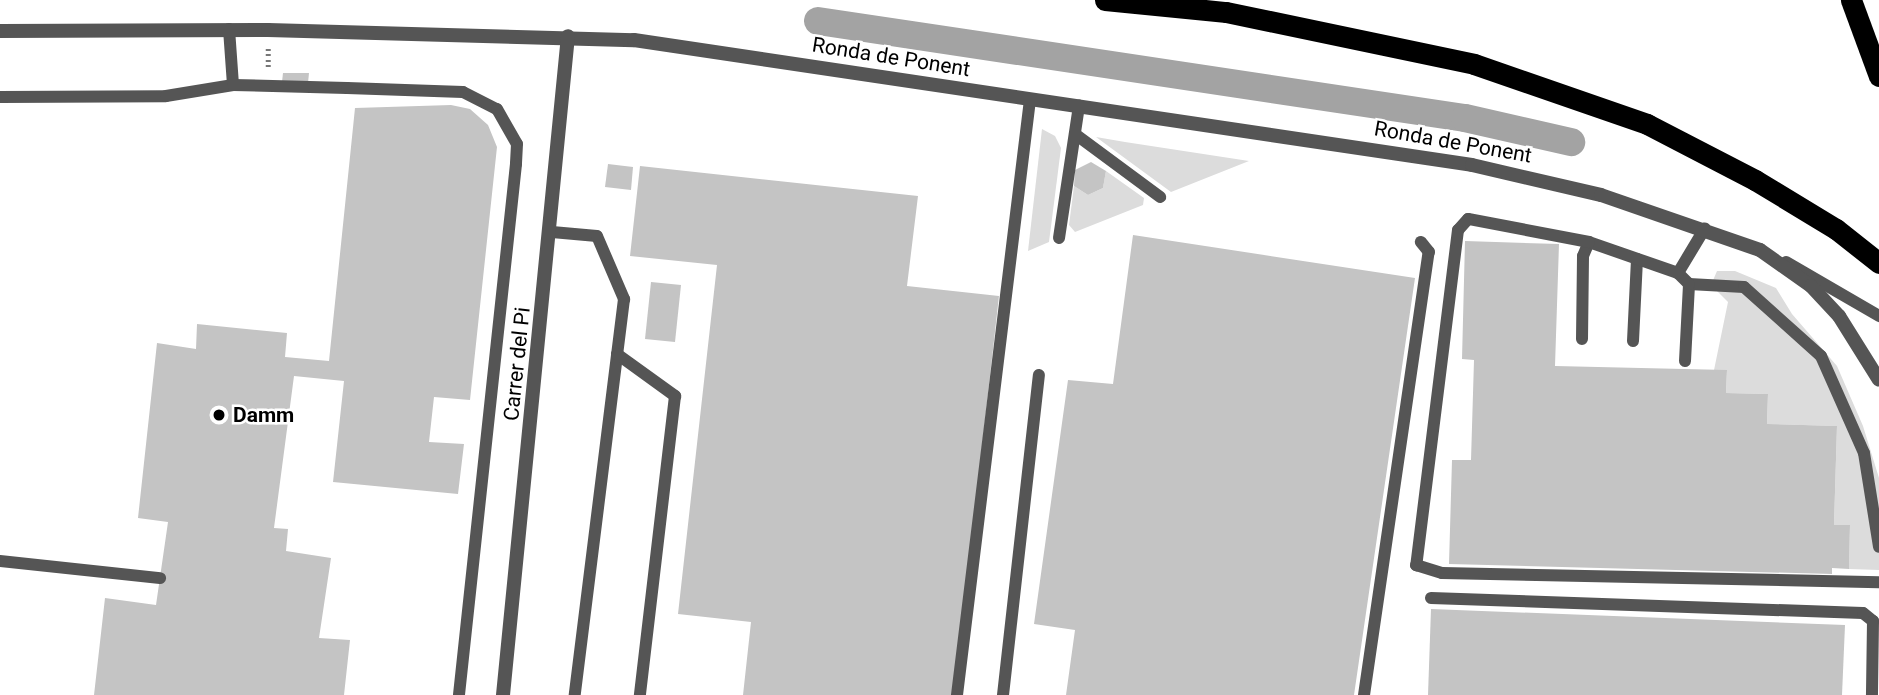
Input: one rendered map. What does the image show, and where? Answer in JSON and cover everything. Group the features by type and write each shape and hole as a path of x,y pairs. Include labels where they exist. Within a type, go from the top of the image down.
{"highway":[{"path":"1105,0 1226,12 1487,68 1647,124 1755,180 1836,229 1879,263"},
{"path":"1851,0 1879,75"}],"street":[{"name":"Ronda de Ponent","path":"0,31 229,29 568,36 634,40 1472,165 1601,195 1705,228 1760,250 1811,286 1839,316 1879,380"},
{"name":"Carrer del Pi","path":"503,695 552,232 568,36"}],"lane":[{"path":"229,29 233,85"},
{"path":"0,97 166,96 233,85 463,92 497,109 517,144 459,695"},
{"path":"957,695 1030,100"},
{"path":"1059,239 1079,106"},
{"path":"1074,134 1160,197"},
{"path":"1879,547 1864,453 1821,356 1744,287 1689,284 1678,273 1589,242 1468,219 1458,230 1416,565 1441,573 1879,582"},
{"path":"1678,273 1705,228"},
{"path":"552,232 597,236 624,299 575,695"},
{"path":"1364,695 1429,252 1422,242"},
{"path":"1582,338 1583,257 1589,242"},
{"path":"1760,250 1831,285 1879,316"},
{"path":"1633,341 1637,259"},
{"path":"1685,361 1689,284"},
{"path":"617,354 675,396 640,695"},
{"path":"1003,695 1039,375"},
{"path":"0,561 160,578"},
{"path":"1431,598 1863,612 1873,621 1872,695"}],"path":[{"path":"268,30 268,77 277,76 278,88"}],"shaded area":[{"path":"1042,129 1055,136 1061,148 1049,242 1028,251"},
{"path":"1096,137 1125,142 1249,161 1171,192"},
{"path":"1106,171 1144,198 1143,205 1075,232 1069,225 1074,186 1088,195 1103,188"},
{"path":"1717,271 1735,271 1776,288 1792,314 1837,366 1863,426 1879,478 1879,570 1849,569 1850,526 1834,525 1837,426 1767,424 1768,394 1726,393 1727,371 1714,370 1728,302 1711,285"}],"building":[{"path":"283,73 309,73 308,83 282,82"},
{"name":"Damm","path":"451,105 470,109 488,125 497,147 470,400 434,397 429,442 464,444 458,494 333,482 344,381 294,376 274,528 288,529 286,551 331,558 319,638 350,640 344,695 94,695 105,598 156,605 168,522 138,518 157,343 196,349 197,324 287,333 285,357 329,361 355,108"},
{"path":"1091,162 1106,171 1103,188 1088,195 1074,186 1075,170"},
{"path":"608,164 633,167 631,190 605,187"},
{"path":"640,166 918,196 907,286 999,296 954,695 743,695 751,622 678,614 717,265 630,256"},
{"path":"1133,235 1415,278 1354,695 1066,695 1075,630 1034,624 1068,380 1113,384"},
{"path":"1465,241 1559,244 1555,366 1727,370 1726,393 1768,394 1767,424 1837,426 1834,525 1850,525 1849,569 1832,568 1832,574 1449,564 1452,460 1471,460 1474,360 1462,359"},
{"path":"651,282 681,285 675,342 645,339"},
{"path":"1431,609 1845,625 1842,695 1428,695"}],"waterway":[{"path":"818,21 1465,118 1571,142"}],"place":[{"name":"Damm","path":"219,415"}]}
